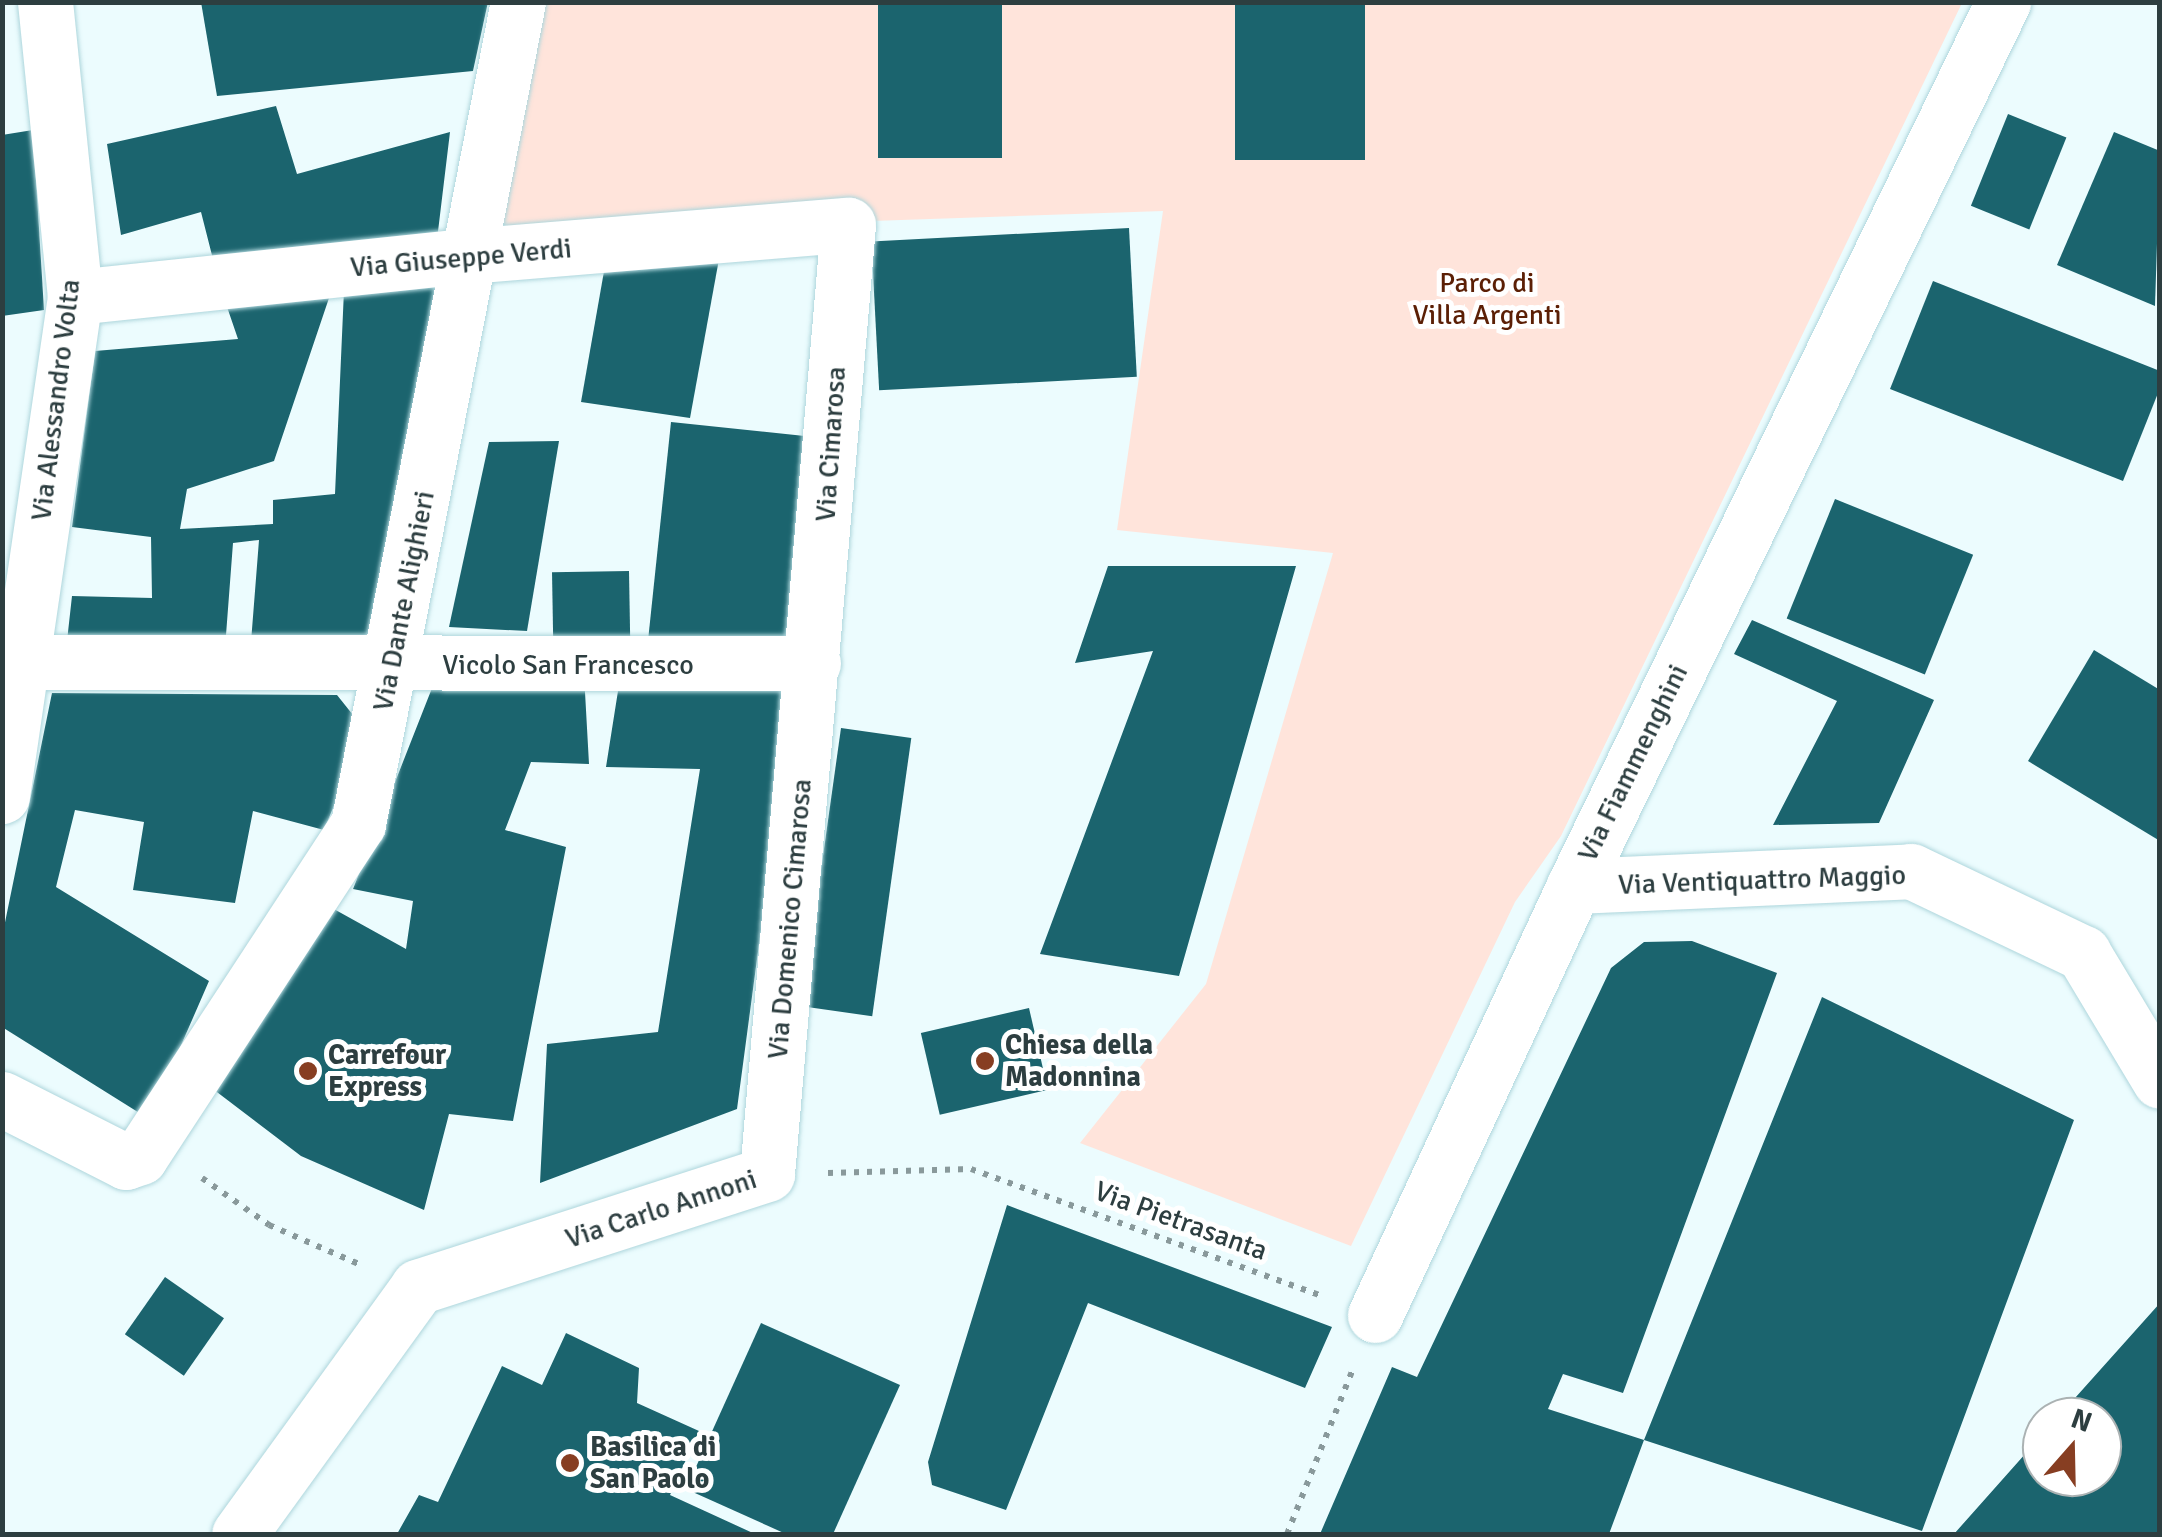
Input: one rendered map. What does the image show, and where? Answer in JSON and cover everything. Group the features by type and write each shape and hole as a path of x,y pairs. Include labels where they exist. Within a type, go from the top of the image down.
{"street":[{"name":"Via Alessandro Volta","path":"2,796 74,298 45,2"},
{"name":"Via Dante Alighieri","path":"151,1143 344,854 358,824 394,666 467,256 518,2"},
{"name":"Via Fiammenghini","path":"1375,1315 1574,886 2003,2"},
{"name":"Via Giuseppe Verdi","path":"74,298 467,256 848,225"},
{"name":"Via Cimarosa","path":"813,663 848,225"},
{"name":"Vicolo San Francesco","path":"22,662 394,666 813,663"},
{"name":"Via Domenico Cimarosa","path":"766,1174 813,663"},
{"name":"Via Ventiquattro Maggio","path":"1574,886 1911,871 2083,953 2160,1081"},
{"path":"2,1099 126,1162 151,1143"},
{"name":"Via Carlo Annoni","path":"418,1286 766,1174"},
{"path":"240,1534 418,1286"}],"path":[{"path":"151,1143 269,1225 418,1286"},
{"name":"Via Carlo Annoni","path":"766,1174 972,1170"},
{"name":"Via Pietrasanta","path":"972,1170 1375,1315"},
{"path":"1287,1534 1375,1315"}],"green space":[{"name":"Parco di Villa Argenti","path":"539,3 1962,3 1561,836 1515,902 1351,1246 1080,1143 1206,984 1333,553 1117,530 1163,211 490,234"}],"building":[{"path":"201,2 488,2 473,71 217,96"},
{"path":"878,2 1002,2 1002,158 878,158"},
{"path":"1235,2 1365,2 1365,160 1235,160"},
{"path":"276,106 297,174 450,132 436,248 215,267 201,212 121,235 107,144"},
{"path":"2008,114 2066,138 2029,229 1971,206"},
{"path":"33,130 44,310 2,316 2,135"},
{"path":"2114,132 2160,151 2155,306 2057,265"},
{"path":"1129,228 1137,377 879,390 871,242"},
{"path":"719,259 690,418 581,402 606,260"},
{"path":"1933,281 2160,371 2160,388 2123,481 1890,389"},
{"path":"440,285 381,646 251,642 259,540 233,543 226,635 67,641 72,596 152,598 151,537 72,527 95,351 238,339 225,301 329,298 274,461 187,489 180,529 273,524 273,500 335,494 344,290"},
{"path":"671,422 809,437 786,657 648,643"},
{"path":"559,441 527,631 449,627 489,442"},
{"path":"1835,499 1973,555 1925,674 1787,619"},
{"path":"1108,566 1296,566 1179,976 1040,954 1153,651 1075,663"},
{"path":"629,571 630,637 553,638 552,572"},
{"path":"1752,620 1934,700 1879,823 1773,825 1837,701 1734,654"},
{"path":"2094,650 2160,690 2160,841 2028,761"},
{"path":"621,672 794,682 737,1109 540,1183 547,1044 658,1032 700,769 606,767"},
{"path":"584,674 589,764 531,762 505,830 566,847 513,1121 449,1114 424,1210 301,1156 209,1086 332,908 406,949 413,901 353,889 434,683"},
{"path":"52,693 337,695 365,730 324,830 253,811 235,903 133,890 144,822 75,810 56,887 209,981 149,1119 2,1027 2,937"},
{"path":"841,728 911,738 872,1016 802,1006"},
{"path":"1692,941 1777,973 1623,1393 1563,1374 1548,1409 1644,1440 1609,1534 1320,1534 1392,1367 1417,1377 1611,968 1644,942"},
{"path":"1822,997 2074,1120 1922,1531 1644,1440"},
{"name":"Chiesa della Madonnina","path":"1029,1008 1048,1090 940,1115 921,1033"},
{"path":"1007,1205 1332,1327 1305,1388 1088,1303 1006,1510 932,1485 928,1462"},
{"path":"165,1277 224,1318 184,1376 125,1334"},
{"path":"2160,1303 2160,1534 1954,1534 2022,1458 2022,1497 2122,1497 2122,1397 2076,1397"},
{"path":"761,1323 900,1385 833,1534 786,1534 686,1489"},
{"name":"Basilica di San Paolo","path":"566,1333 639,1368 637,1403 699,1431 670,1495 755,1534 397,1534 419,1495 438,1502 502,1366 542,1385"}],"place":[{"name":"Chiesa della Madonnina","path":"985,1061"},
{"name":"Carrefour Express","path":"308,1071"},
{"name":"Basilica di San Paolo","path":"570,1463"}]}
